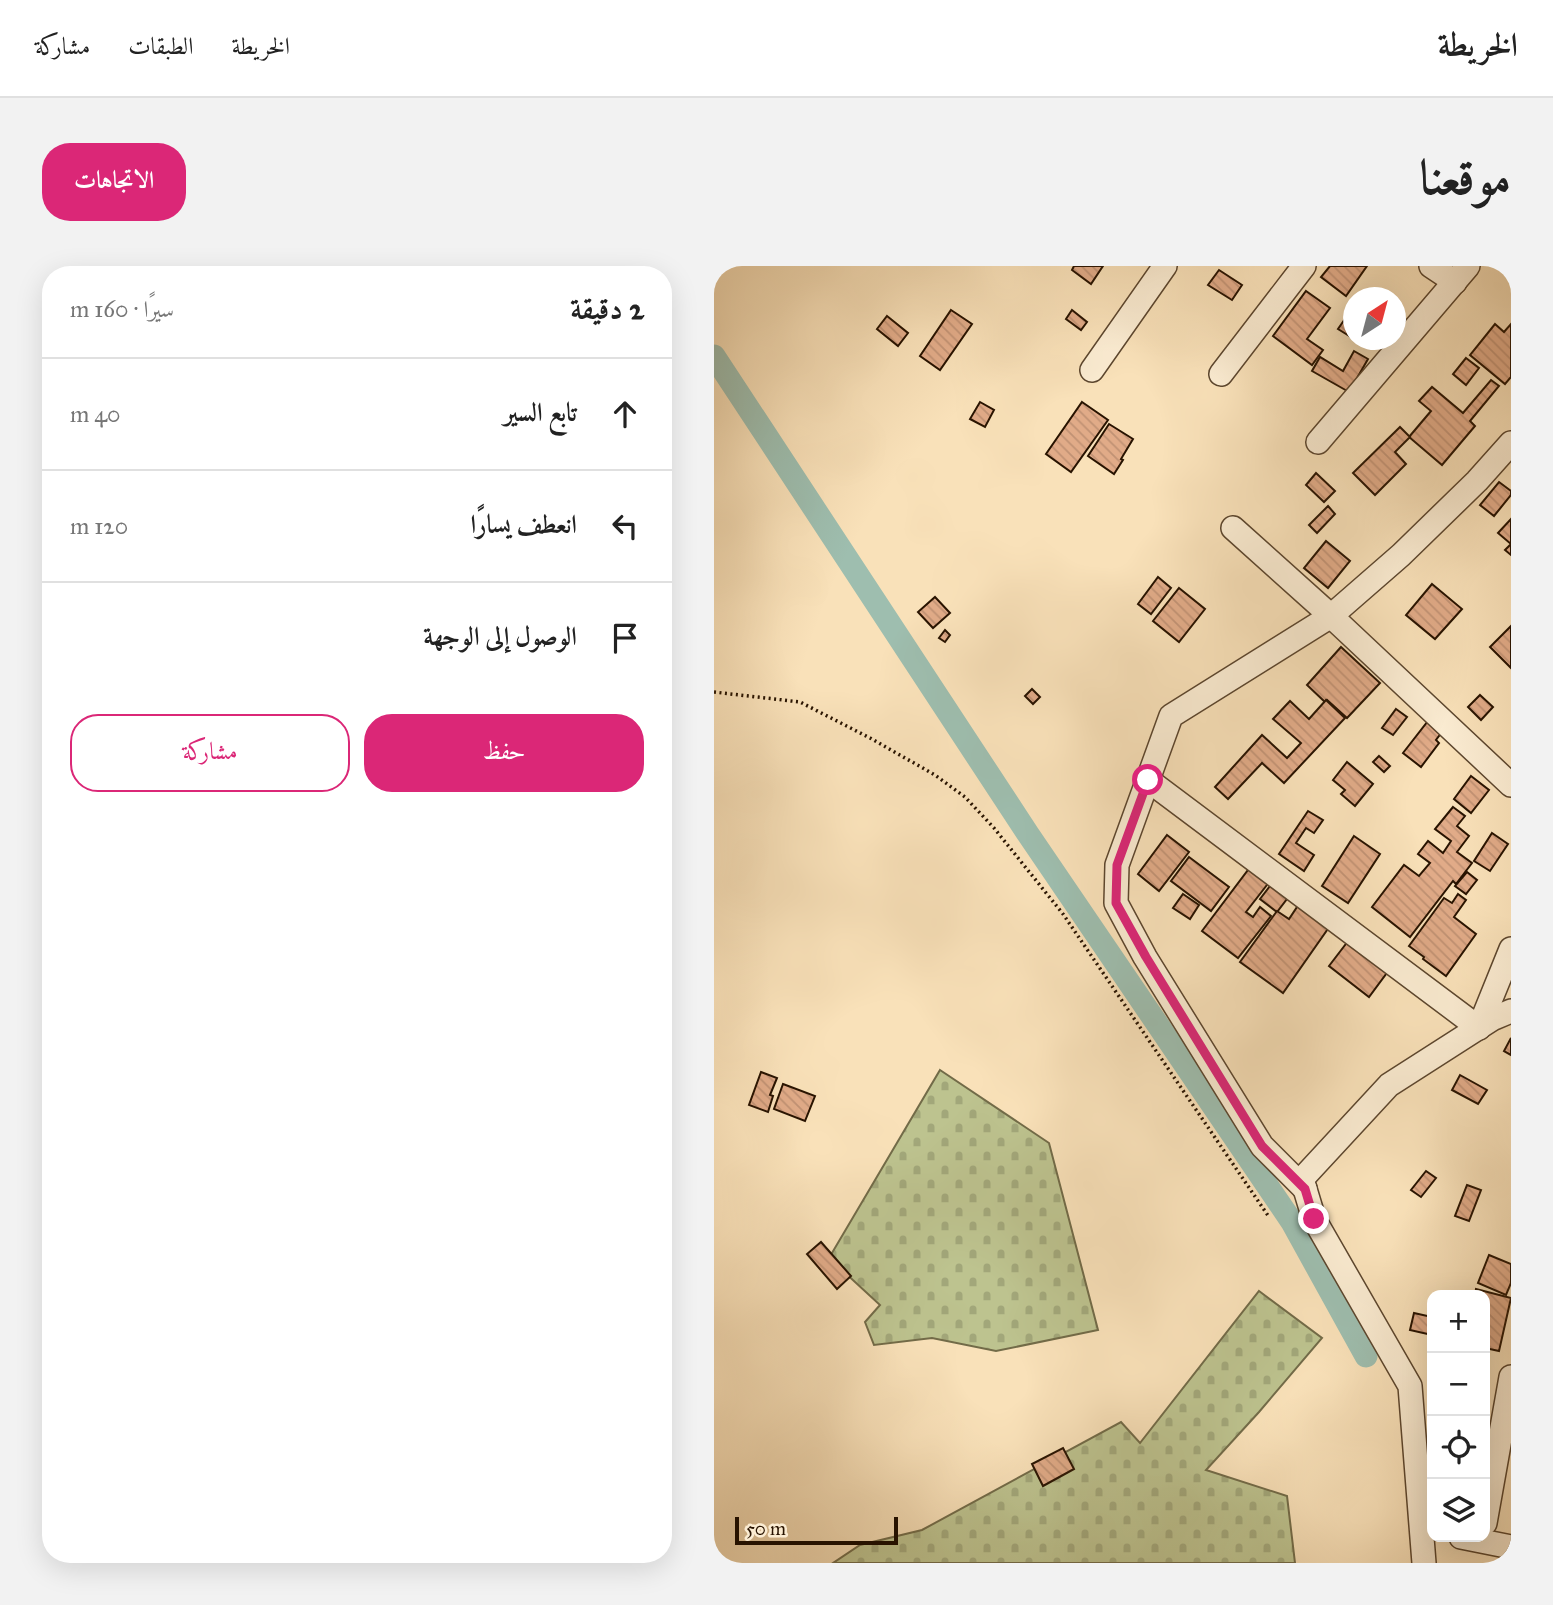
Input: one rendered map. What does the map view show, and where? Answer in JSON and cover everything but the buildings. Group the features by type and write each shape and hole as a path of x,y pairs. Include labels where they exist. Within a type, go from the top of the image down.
{"street":[{"path":"1221,374 1304,266"},
{"path":"1318,442 1461,274 1431,266"},
{"path":"1091,370 1159,268"},
{"path":"1305,1189 1262,1146 1146,957 1116,903 1117,865 1171,716 1331,617 1401,555 1477,481 1511,443"},
{"path":"1233,528 1511,785"},
{"path":"1148,780 1479,1028"},
{"path":"1479,1028 1511,949"},
{"path":"1424,1563 1427,1528 1410,1386 1314,1219 1302,1180 1389,1085 1492,1019 1511,1011"},
{"path":"1490,1486 1507,1416 1511,1377"},
{"path":"1487,1542 1511,1547"}],"path":[{"path":"714,692 800,702 935,775 965,797 994,828 1063,914 1269,1217"}],"green space":[{"path":"940,1070 1049,1143 1098,1330 996,1351 932,1338 874,1345 865,1322 880,1305 829,1258"},
{"path":"1259,1291 1322,1338 1206,1470 1287,1496 1295,1563 833,1563 860,1545 922,1530 1121,1422 1140,1443"}],"waterway":[{"path":"714,356 1028,834 1292,1222 1366,1356"}],"route":[{"path":"1148,780 1117,865 1116,903 1262,1146 1305,1189 1314,1219"}]}
